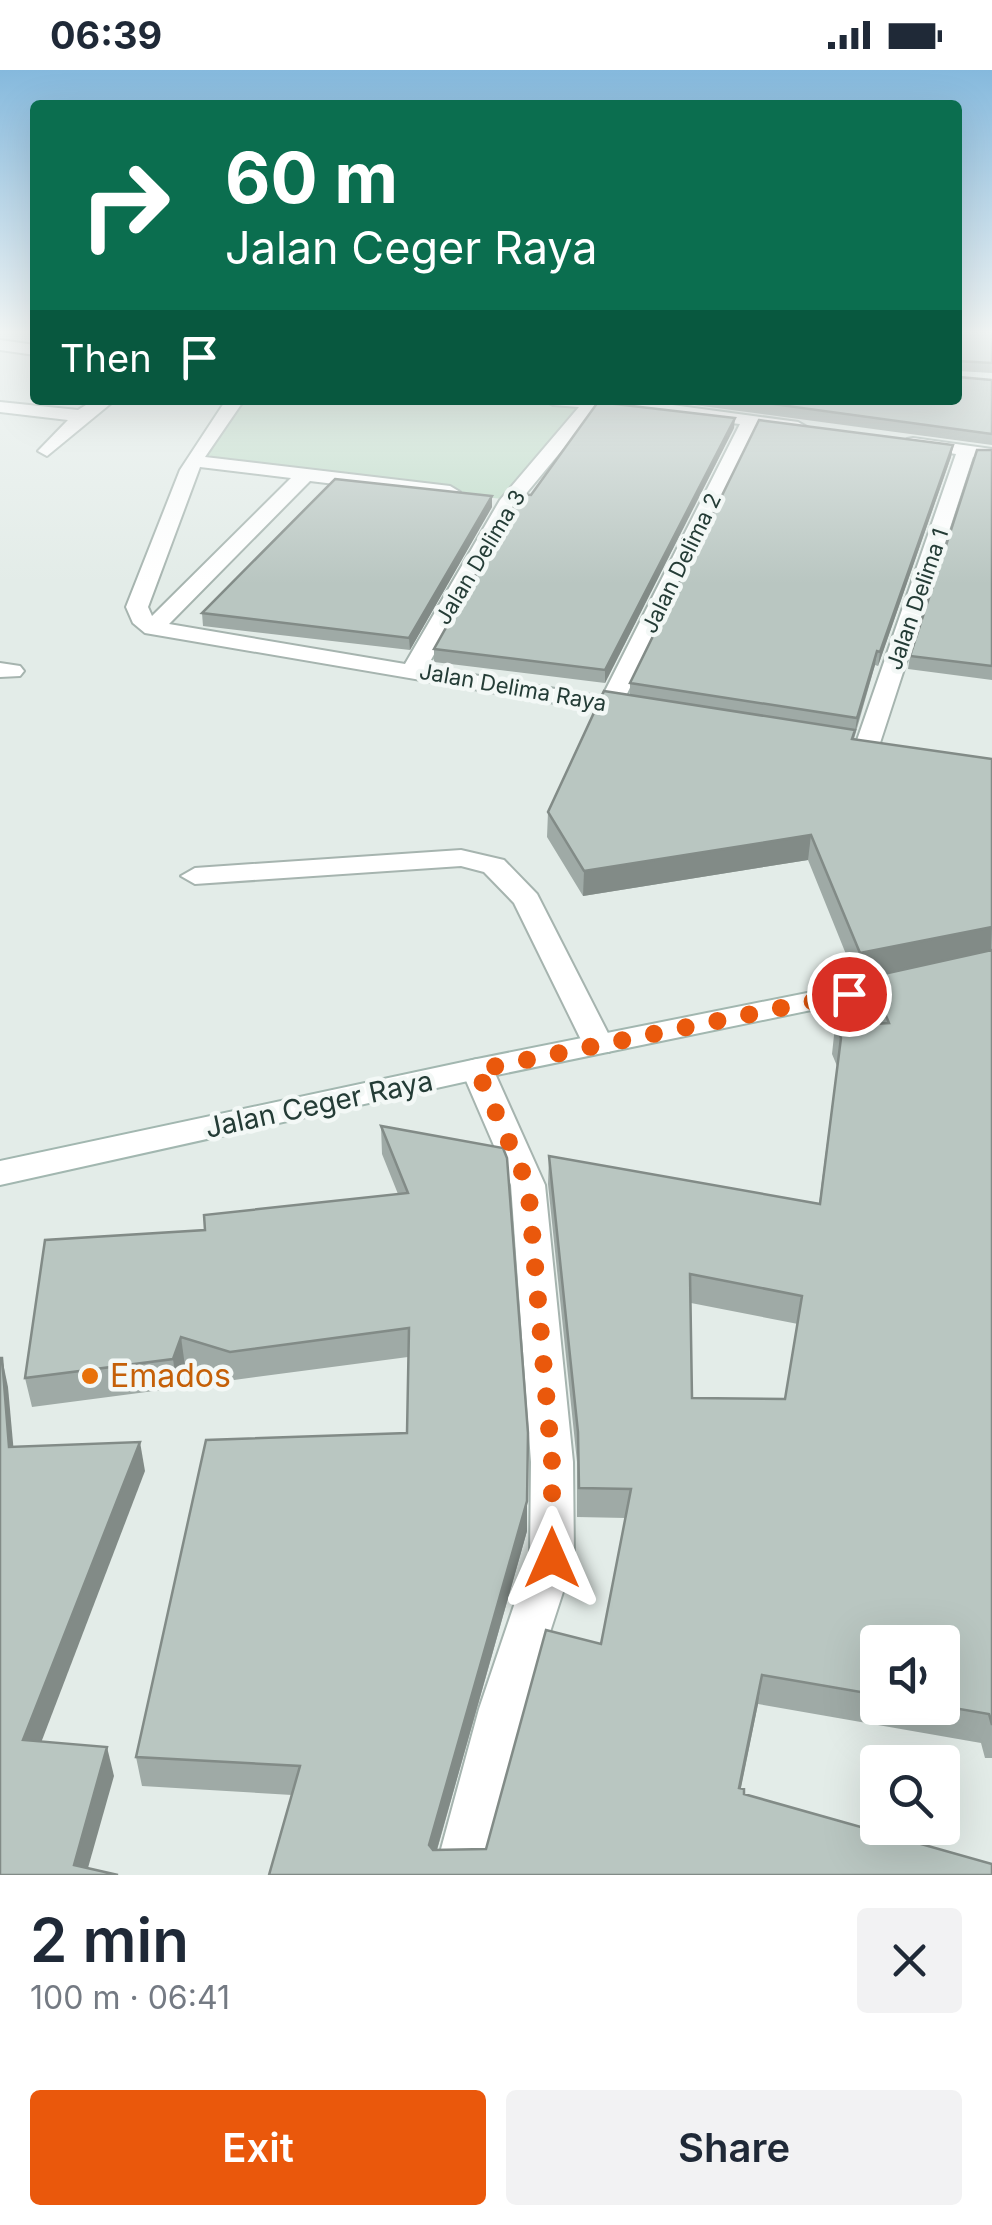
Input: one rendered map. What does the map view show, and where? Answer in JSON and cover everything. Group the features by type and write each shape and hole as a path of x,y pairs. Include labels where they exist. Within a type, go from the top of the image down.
{"street":[{"path":"47,451 80,416"},
{"path":"222,416 195,460 138,607 141,618 153,628 308,474"},
{"name":"Jalan Delima 3","path":"414,669 492,498 578,416"},
{"path":"732,416 810,429"},
{"name":"Jalan Delima 2","path":"610,706 752,420"},
{"path":"888,440 992,454"},
{"name":"Jalan Delima 1","path":"867,746 966,451"},
{"path":"195,460 492,498"},
{"name":"Jalan Delima Raya","path":"153,628 665,714"},
{"path":"195,876 461,858 494,866 528,900 598,1045"},
{"name":"Jalan Ceger Raya","path":"0,1173 477,1070 936,977"},
{"path":"459,1875 502,1709 552,1558 552,1462 528,1185 477,1070"}],"green space":[{"path":"228,416 581,416 510,500 195,461"}],"building":[{"path":"588,416 735,418 605,670 434,649 521,494 531,495"},
{"path":"862,416 992,416 992,434"},
{"path":"759,420 953,445 880,652 877,651 857,718 630,683"},
{"path":"977,450 992,450 992,666 910,656"},
{"path":"335,479 492,496 409,638 202,613"},
{"path":"604,691 855,730 852,739 992,759 992,927 860,953 811,835 584,871 548,812"},
{"path":"992,950 992,1725 989,1714 960,1709 960,1625 860,1625 860,1692 762,1675 739,1788 744,1789 744,1794 860,1827 860,1845 925,1845 992,1864 992,1875 269,1875 300,1766 136,1757 206,1440 407,1433 409,1328 230,1352 181,1337 173,1359 25,1378 45,1240 205,1230 204,1215 408,1193 381,1126 503,1148 507,1158 528,1433 527,1501 429,1845 433,1850 486,1849 546,1630 601,1644 631,1489 579,1488 578,1432 549,1156 820,1204 841,1038 835,1026 889,1023 870,977","holes":["690,1274 802,1296 785,1399 692,1398"]},
{"path":"0,1358 9,1447 140,1442 23,1740 107,1747 74,1865 118,1875 0,1875"}],"place":[{"name":"Emados","path":"90,1376"}],"route":[{"path":"552,1558 552,1462 528,1185 477,1070 849,994"}]}
